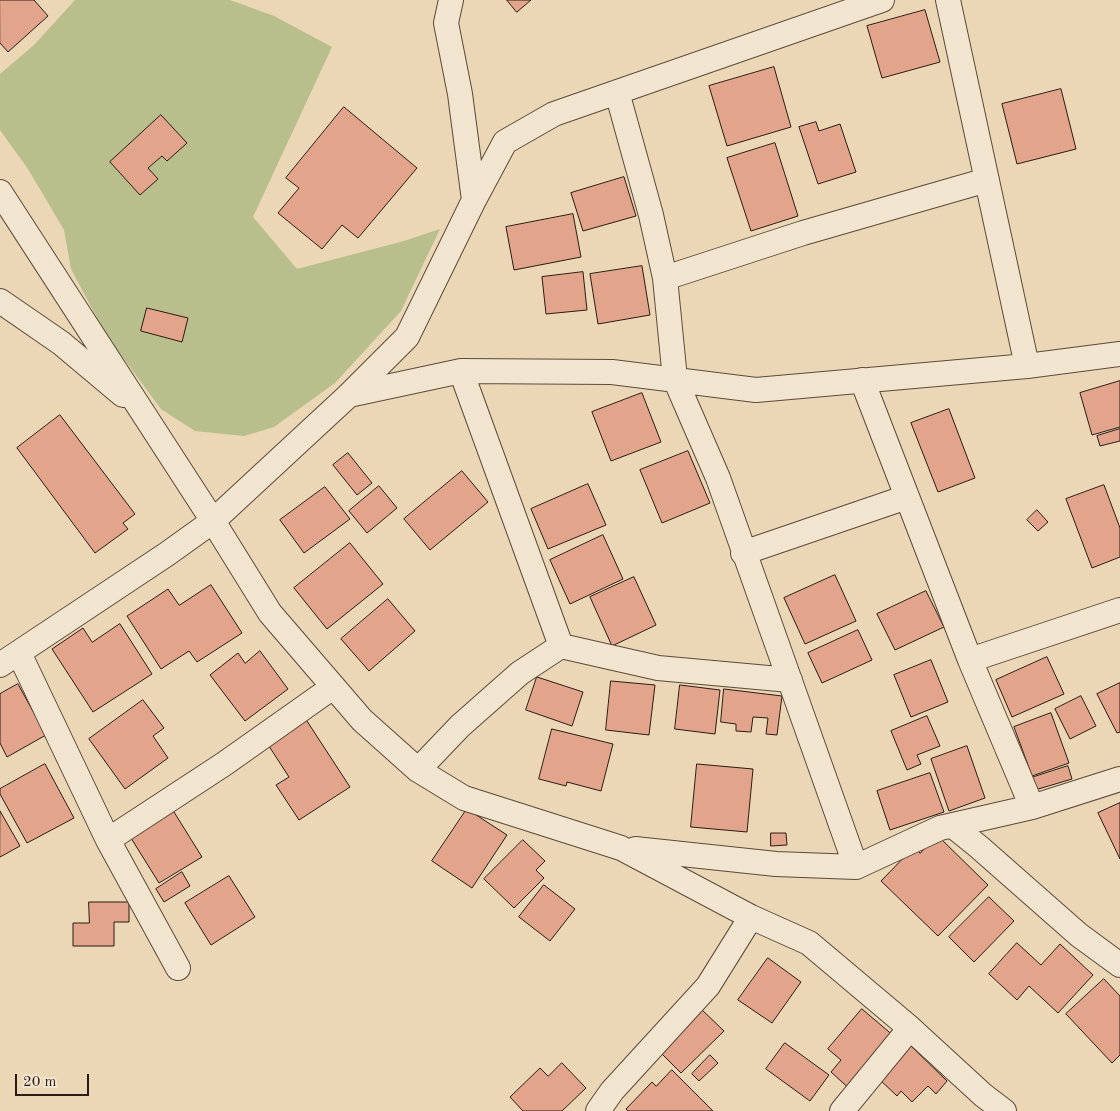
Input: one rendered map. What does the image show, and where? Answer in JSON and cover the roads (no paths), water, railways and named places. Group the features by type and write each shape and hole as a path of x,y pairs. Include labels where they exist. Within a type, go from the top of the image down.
{"street":[{"path":"451,0 446,23 460,94 474,200"},
{"path":"178,968 9,659 213,521 349,395 407,337 474,200 505,142 554,114 882,0"},
{"path":"948,0 1027,366"},
{"path":"617,92 652,215 665,278 675,379 718,478 743,553 856,867"},
{"path":"665,278 804,233 987,180"},
{"path":"0,192 213,521 270,613 362,720 418,770 464,798 621,848 750,917 809,943 910,1028 977,1103 1004,1111"},
{"path":"0,301 61,343 141,411"},
{"path":"349,395 461,371 612,372 756,390 1027,366 1120,354"},
{"path":"461,371 561,646"},
{"path":"862,380 970,660 1032,807"},
{"path":"743,553 908,497"},
{"path":"970,660 1120,610"},
{"path":"418,770 460,726 520,673 561,646 658,668 790,680"},
{"path":"108,840 224,764 333,687"},
{"path":"621,848 776,864 856,867 940,828 1032,807 1120,778"},
{"path":"952,826 979,847 1079,935 1120,965"},
{"path":"598,1111 612,1091 708,986 750,917"},
{"path":"842,1111 910,1028"}]}
